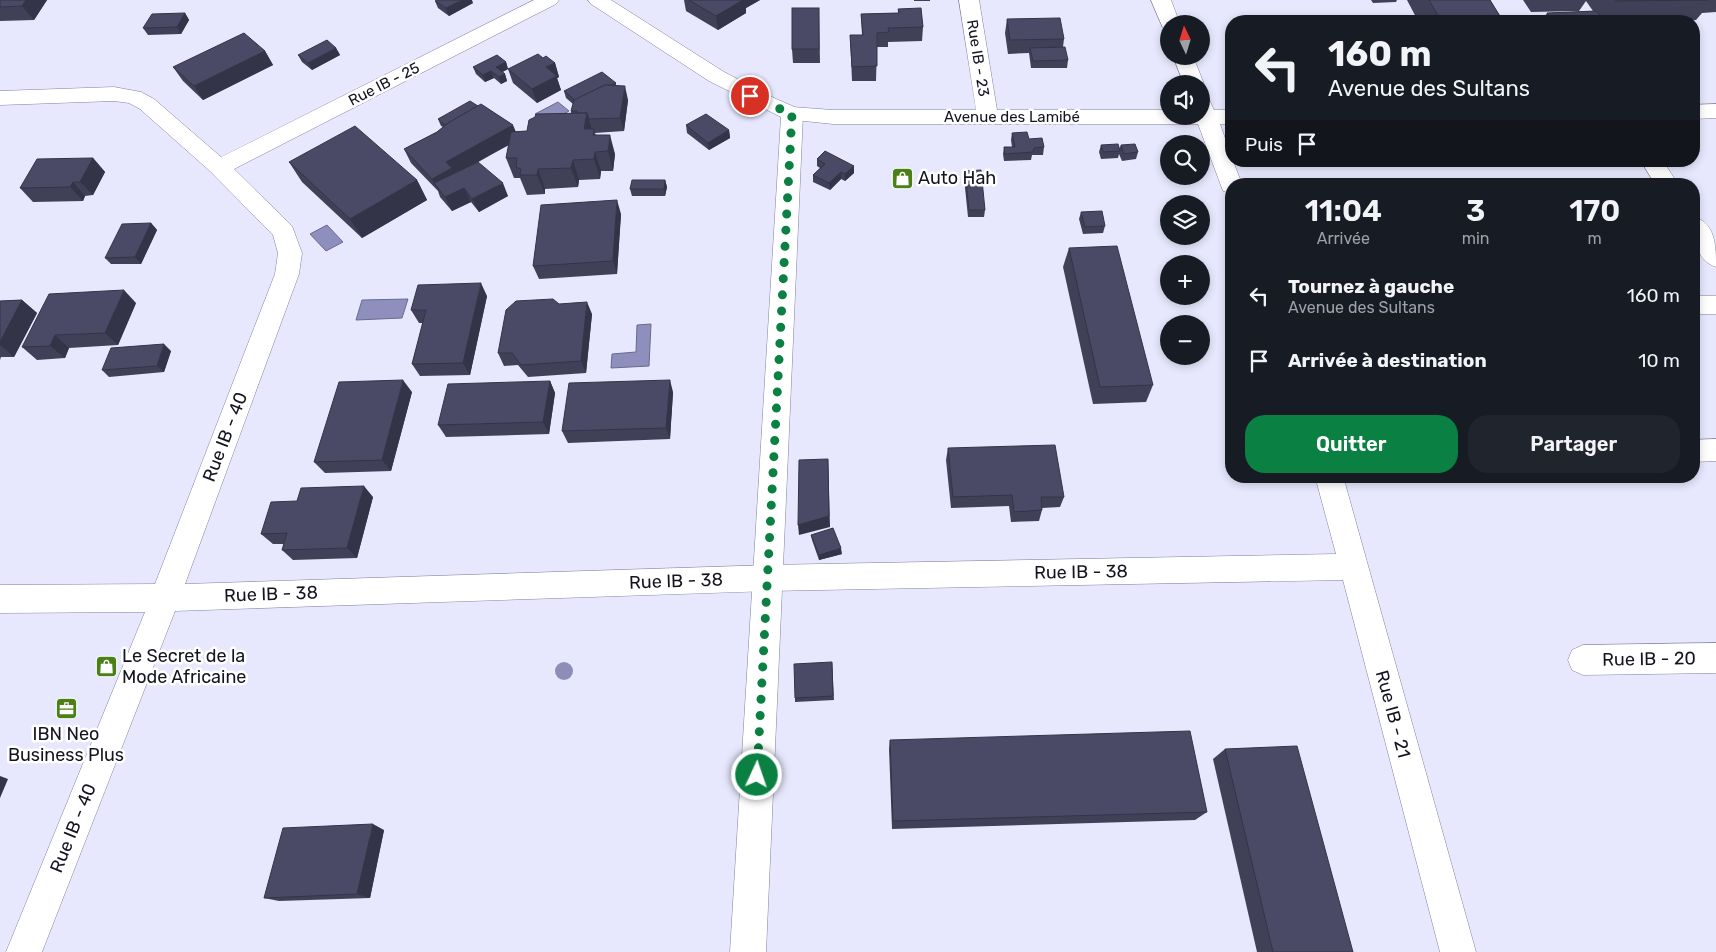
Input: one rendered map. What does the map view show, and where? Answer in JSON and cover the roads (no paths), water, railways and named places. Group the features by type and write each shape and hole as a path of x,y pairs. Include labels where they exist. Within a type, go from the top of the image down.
{"street":[{"name":"Rue IB - 25","path":"219,167 549,0"},
{"name":"Avenue des Lamibé","path":"598,0 738,90 792,114 833,117 987,116 1160,111"},
{"name":"Rue IB - 23","path":"969,0 987,116"},
{"path":"1161,0 1167,15"},
{"name":"Rue IB - 40","path":"0,98 114,94 134,97 146,104 219,167 284,232 290,252 287,274 164,598 24,952"},
{"path":"1700,112 1716,111"},
{"name":"Avenue des Lamibé","path":"1210,112 1225,115"},
{"path":"748,952 792,114"},
{"path":"1209,125 1228,178"},
{"path":"1656,167 1663,178"},
{"path":"1700,234 1716,258"},
{"path":"1700,305 1716,305"},
{"path":"1700,451 1716,450"},
{"name":"Rue IB - 21","path":"1331,483 1352,567 1458,952"},
{"name":"Rue IB - 38","path":"0,599 164,598 768,578 1352,567"},
{"name":"Rue IB - 20","path":"1583,660 1716,658"}],"water":[{"path":"558,102 569,111 546,124 535,114"},
{"path":"327,225 343,242 326,251 310,234"},
{"path":"408,299 402,318 356,320 362,300"},
{"path":"651,324 649,366 611,368 612,354 636,352 637,325"}],"place":[{"name":"Auto Hah","path":"902,178"},
{"name":"Le Secret de la Mode Africaine","path":"106,666"},
{"name":"IBN Neo Business Plus","path":"66,709"}]}
